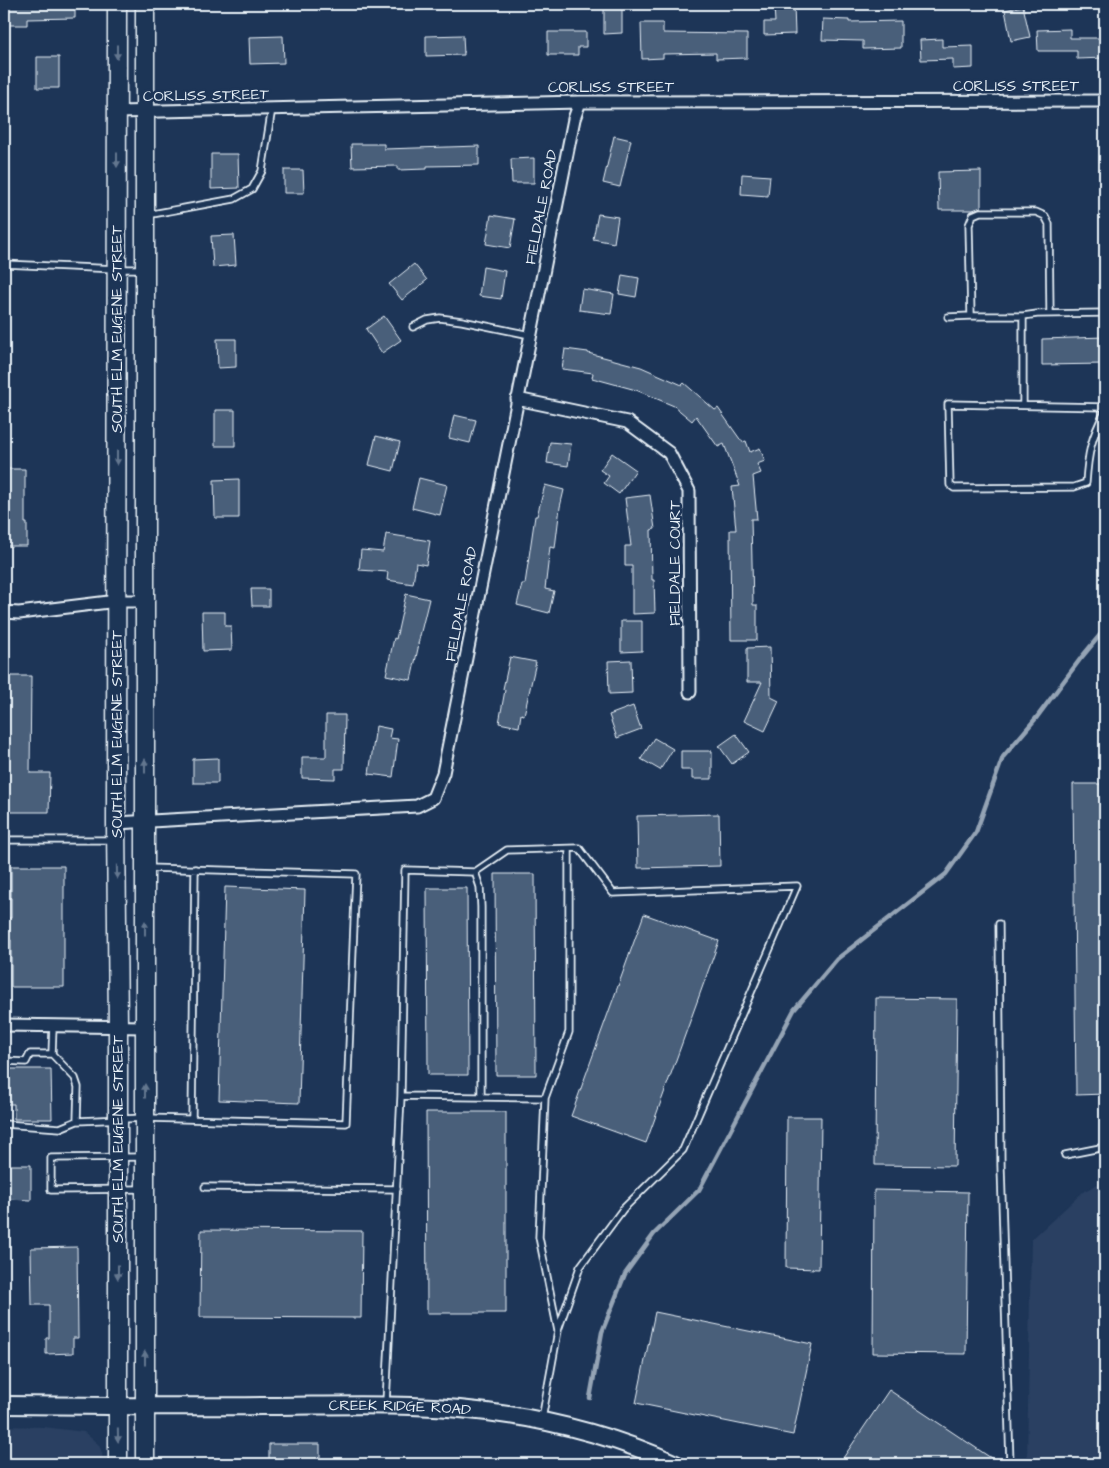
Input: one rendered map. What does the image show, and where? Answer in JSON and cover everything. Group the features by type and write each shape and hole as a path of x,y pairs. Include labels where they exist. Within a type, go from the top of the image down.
{"main road":[{"name":"SOUTH ELM EUGENE STREET","path":"117,4 116,831 119,1190 118,1464"},
{"name":"SOUTH ELM EUGENE STREET","path":"145,4 145,1464"},
{"name":"CREEK RIDGE ROAD","path":"4,1405 117,1407 386,1406 465,1409 542,1421 594,1434 676,1464"}],"street":[{"name":"CORLISS STREET","path":"117,112 580,102 1105,101"},
{"name":"FIELDALE ROAD","path":"116,831 145,822 417,806 433,798 442,773 574,119 580,102"},
{"name":"FIELDALE COURT","path":"517,399 627,422 669,454 689,491 690,692"},
{"path":"4,612 19,613 117,601 145,601"},
{"path":"4,1025 145,1027"}],"lane":[{"path":"145,215 234,199 252,189 262,171 272,108"},
{"path":"971,316 969,225 973,215 980,212 1036,212 1045,216 1049,224 1050,313"},
{"path":"4,264 145,269"},
{"path":"948,317 1105,313"},
{"path":"1022,405 1023,316"},
{"path":"413,327 427,320 440,318 530,335"},
{"path":"1105,407 948,404 950,485 954,488 1074,487 1086,483 1087,460 1094,434 1105,412"},
{"path":"4,840 116,831"},
{"path":"386,1406 401,1096 405,870 474,872 507,850 579,848 613,893 797,886 683,1150 623,1209 580,1267 558,1330 542,1421"},
{"path":"558,1330 539,1237 545,1098 569,1032 569,849"},
{"path":"4,1124 60,1128 77,1121 118,1118 346,1123 356,874 145,868"},
{"path":"192,1119 195,869"},
{"path":"474,872 480,887 481,907 481,1097"},
{"path":"999,924 1001,1166 1010,1464"},
{"path":"53,1026 52,1054 74,1078 78,1086 77,1121"},
{"path":"4,1062 26,1062 30,1054 52,1054"},
{"path":"401,1096 545,1098"},
{"path":"1065,1155 1105,1148"},
{"path":"145,1157 51,1158 51,1190 145,1189"},
{"path":"205,1187 397,1189"}],"shaded area":[{"path":"1105,1180 1105,1464 1027,1464 1031,1240 1083,1192"},
{"path":"4,1426 44,1427 84,1432 99,1445 103,1464 4,1464"}],"building":[{"path":"4,4 75,4 75,18 27,19 27,25 4,25"},
{"path":"794,5 795,34 764,35 764,22 775,22 774,6"},
{"path":"1023,6 1030,37 1011,41 1005,10"},
{"path":"604,8 622,8 622,33 604,34"},
{"path":"823,19 849,20 849,22 901,21 901,48 863,49 863,41 822,40"},
{"path":"641,23 663,23 663,33 747,34 747,58 716,59 716,53 663,54 663,58 642,59"},
{"path":"1070,29 1070,38 1105,38 1105,58 1077,59 1077,51 1038,51 1037,30"},
{"path":"548,32 586,32 586,47 578,47 578,55 548,55"},
{"path":"463,35 464,55 426,56 426,36"},
{"path":"283,36 284,63 250,64 249,37"},
{"path":"942,39 942,47 973,46 973,68 953,69 953,59 921,60 920,40"},
{"path":"37,57 59,57 59,88 37,88"},
{"path":"614,136 631,140 620,187 603,183"},
{"path":"351,144 384,144 384,149 479,146 479,165 427,166 427,169 398,170 398,166 352,167"},
{"path":"211,154 238,154 239,188 211,189"},
{"path":"534,158 534,183 512,183 511,159"},
{"path":"284,170 303,170 304,193 284,193"},
{"path":"981,171 981,207 973,210 939,210 938,172"},
{"path":"742,174 770,176 768,196 741,194"},
{"path":"598,214 618,217 614,243 593,239"},
{"path":"491,215 515,219 510,248 486,244"},
{"path":"234,235 236,265 213,267 211,236"},
{"path":"414,264 427,280 402,300 389,284"},
{"path":"483,267 505,271 501,299 479,296"},
{"path":"622,275 639,278 636,297 619,294"},
{"path":"582,289 614,294 611,314 579,310"},
{"path":"384,316 401,340 382,353 366,329"},
{"path":"1105,337 1105,364 1042,365 1042,339"},
{"path":"217,339 236,339 236,367 218,368"},
{"path":"565,349 588,352 641,367 682,385 684,383 715,410 718,408 742,442 746,441 750,452 760,448 765,461 757,464 761,473 753,476 757,519 751,519 753,605 757,605 757,640 731,640 730,530 736,530 732,487 740,486 724,444 718,447 696,416 692,421 674,406 636,390 592,378 593,373 562,369"},
{"path":"215,410 235,410 235,446 215,446"},
{"path":"454,415 476,420 470,443 449,438"},
{"path":"376,436 400,442 393,471 369,465"},
{"path":"550,442 571,444 568,466 547,463"},
{"path":"612,453 636,470 619,494 604,483 609,476 600,470"},
{"path":"4,469 25,469 27,546 4,546"},
{"path":"419,478 447,485 440,515 412,508"},
{"path":"239,479 239,518 215,518 214,480"},
{"path":"545,485 564,490 555,548 550,547 545,589 554,591 549,613 517,605 522,584 525,584 535,516 537,516"},
{"path":"650,495 655,529 651,530 655,613 632,614 632,566 625,566 625,546 631,546 625,498"},
{"path":"386,534 430,541 426,565 416,563 413,584 387,580 388,572 359,570 361,550 383,552"},
{"path":"251,589 269,589 269,606 252,606"},
{"path":"406,594 429,599 411,680 386,675"},
{"path":"202,612 225,612 225,626 231,626 232,650 203,651"},
{"path":"621,621 642,621 642,651 621,652"},
{"path":"770,647 771,697 779,701 765,731 744,721 762,682 747,682 747,648"},
{"path":"510,657 536,662 524,715 521,714 519,727 499,723 505,690 503,689"},
{"path":"631,660 632,693 609,694 608,661"},
{"path":"4,676 31,676 30,773 50,773 49,812 4,812"},
{"path":"633,706 641,729 617,738 609,715"},
{"path":"326,715 345,715 344,769 335,769 335,779 302,778 302,757 326,757"},
{"path":"376,726 391,729 389,738 398,739 393,777 369,774"},
{"path":"736,734 749,752 732,764 719,746"},
{"path":"654,738 673,749 660,770 641,759"},
{"path":"681,751 712,751 712,779 692,779 692,770 681,770"},
{"path":"218,758 218,783 193,783 193,759"},
{"path":"1073,784 1105,784 1105,1094 1076,1095"},
{"path":"719,814 720,866 638,868 637,816"},
{"path":"11,866 64,866 64,987 11,987 11,940 4,940 4,918 11,918"},
{"path":"495,874 535,874 536,1075 496,1075"},
{"path":"225,887 305,890 299,1103 219,1100"},
{"path":"427,888 467,888 468,1075 428,1075"},
{"path":"644,914 719,941 646,1143 571,1116"},
{"path":"876,998 957,999 955,1166 875,1165"},
{"path":"4,1069 51,1069 52,1119 14,1119 14,1104 4,1104"},
{"path":"426,1112 506,1112 506,1313 427,1313"},
{"path":"787,1117 821,1117 819,1269 786,1268"},
{"path":"4,1165 31,1165 31,1200 4,1199"},
{"path":"874,1190 968,1192 966,1354 873,1353"},
{"path":"201,1230 362,1231 361,1318 200,1317"},
{"path":"77,1247 78,1338 73,1338 73,1353 46,1354 46,1338 49,1338 49,1305 32,1305 31,1248"},
{"path":"655,1312 812,1344 793,1435 636,1403"},
{"path":"889,1390 1000,1464 839,1464"},
{"path":"269,1444 320,1444 320,1464 269,1464"}],"waterway":[{"path":"590,1398 602,1332 625,1274 654,1234 699,1190 794,1010 837,959 946,874 976,832 1003,757 1037,717 1105,629"}]}
